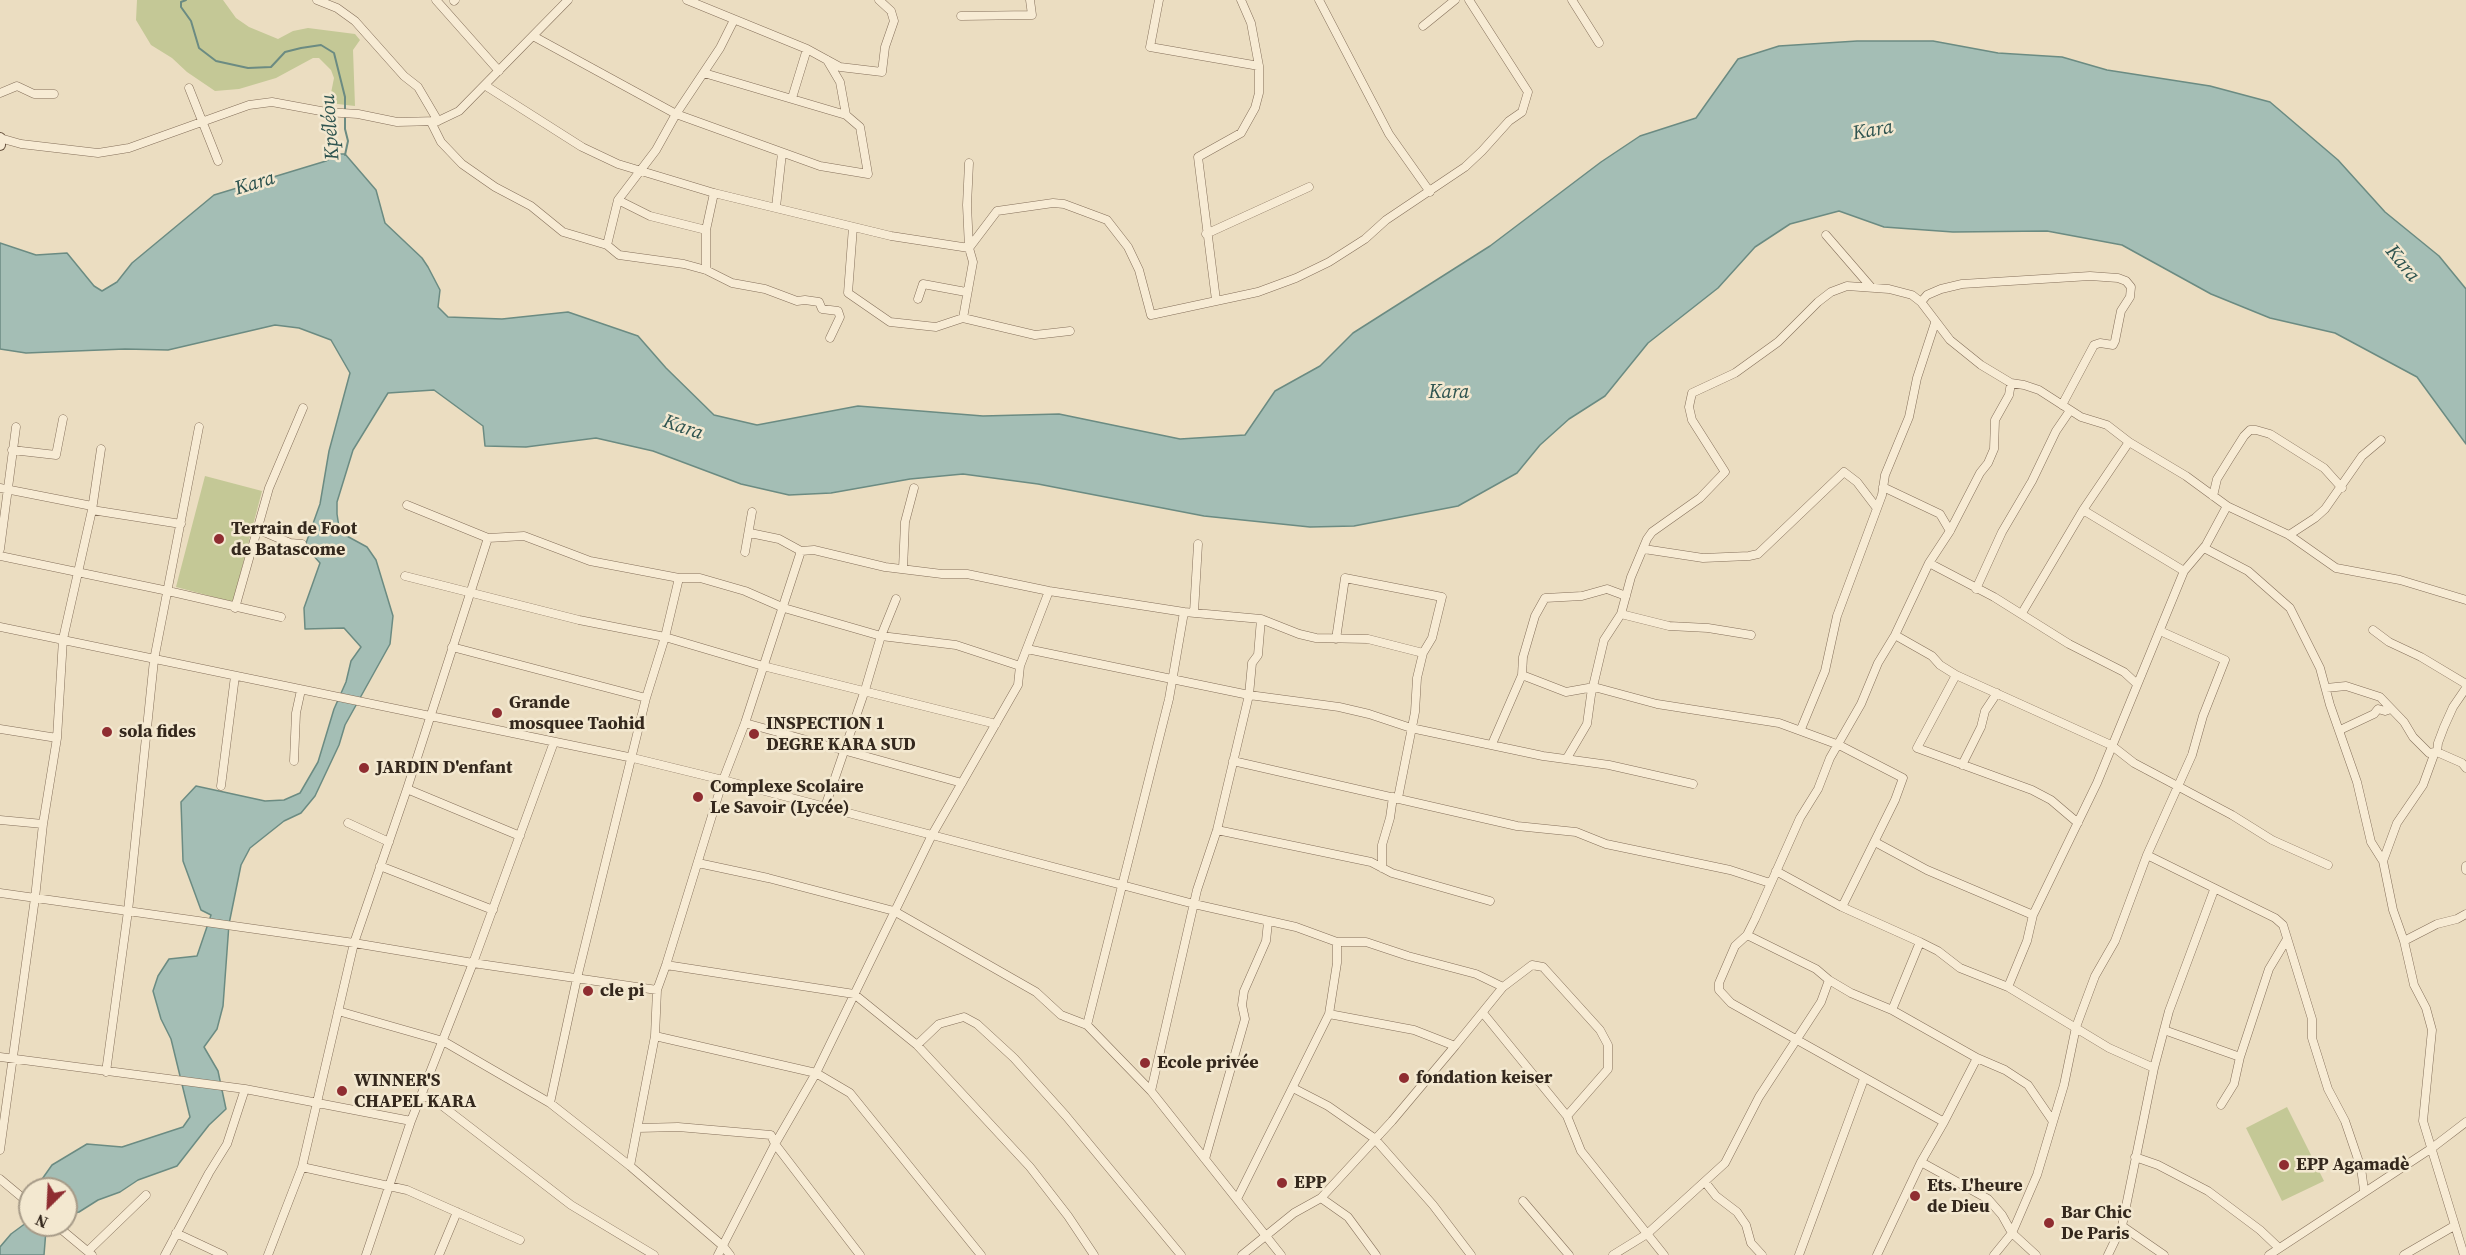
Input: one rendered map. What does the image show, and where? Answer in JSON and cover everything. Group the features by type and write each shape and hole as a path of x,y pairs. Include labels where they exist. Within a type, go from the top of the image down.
{"main road":[{"path":"0,138 0,145"}],"street":[{"path":"317,0 337,4 404,76 418,87 441,142 462,164 495,187 531,206 563,232 607,245 619,255 684,264 706,270 732,283 765,289 797,302 805,300 819,302 822,309 838,311 840,317 830,338"},
{"path":"436,0 499,71"},
{"path":"0,138 21,144 98,153 129,148 249,105 272,102 397,122 434,122 459,111 568,0"},
{"path":"687,0 807,49 840,67 882,72 885,47 894,21 891,11 879,0"},
{"path":"961,16 1032,15 1030,0"},
{"path":"1159,0 1150,47 1259,66"},
{"path":"1216,300 1198,157 1241,133 1251,120 1259,93 1259,66 1251,23 1241,0"},
{"path":"1319,0 1389,134 1430,192"},
{"path":"1423,26 1455,0"},
{"path":"969,248 997,210 1053,203 1064,204 1107,220 1128,247 1138,270 1151,315 1258,292 1296,278 1329,262 1465,167 1509,121 1522,112 1528,92 1469,0"},
{"path":"1572,0 1599,43"},
{"path":"607,245 618,200 641,171 704,73 734,20"},
{"path":"533,36 676,114 820,166 868,174 860,127 846,115 704,73"},
{"path":"792,98 807,49"},
{"path":"827,60 840,82 846,115"},
{"path":"0,93 17,86 34,94 54,94"},
{"path":"486,86 582,147 618,164 714,193 853,227 891,236 969,248"},
{"path":"189,88 218,160"},
{"path":"0,145 21,144"},
{"path":"776,207 782,153"},
{"path":"963,318 972,262 967,205 969,162"},
{"path":"1206,234 1309,186"},
{"path":"706,270 706,230 714,193"},
{"path":"618,200 650,216 706,230"},
{"path":"853,227 848,293 890,322 936,327 963,318 1035,335 1070,331"},
{"path":"1826,236 1871,286"},
{"path":"1921,302 1927,295 1962,284 2081,276 2118,278 2126,281 2131,287 2130,297 2121,311 2113,345 2100,343 2094,345 2062,405"},
{"path":"918,299 923,284 966,292"},
{"path":"1567,758 1587,724 1591,695 1604,640 1621,614 1631,577 1652,532 1700,498 1725,472 1692,420 1689,407 1692,393 1735,373 1779,342 1818,302 1831,292 1847,286 1871,286 1905,292 1921,302 1935,323 1963,351 2011,383 2039,390 2069,412 2107,425 2227,507 2289,535 2336,568 2400,580 2466,600"},
{"path":"1801,729 1826,670 1837,616 1883,487 1885,475 1909,417 1917,378 1935,323"},
{"path":"1944,1122 1731,1003 1719,990 1722,974 1735,946 1747,935 1800,818 1818,789 1830,758 1861,704 1878,663 1895,635 1929,563 1950,531 1980,473 1988,463 1994,449 1995,420 2009,395 2011,383"},
{"path":"236,608 269,488 303,408"},
{"path":"1976,589 2002,532 2069,412"},
{"path":"12,450 56,455 63,419"},
{"path":"0,549 4,489 16,427"},
{"path":"106,1072 128,911 154,660 199,427"},
{"path":"2213,496 2217,479 2250,430 2270,434 2307,456 2324,468 2342,488"},
{"path":"2289,535 2315,518 2342,488 2362,456 2381,440"},
{"path":"2022,613 2083,510 2129,442"},
{"path":"0,1150 14,1059 43,824 57,738 63,639 92,508 101,449"},
{"path":"1644,549 1703,558 1758,554 1844,472 1857,482 1876,507"},
{"path":"1883,487 1940,514 1950,531"},
{"path":"903,569 905,522 914,488"},
{"path":"4,489 181,525"},
{"path":"407,505 488,538 524,536 590,561 679,578 700,578 734,588 784,608 881,636 956,645 1020,666"},
{"path":"2008,987 2027,940 2034,915 2078,823 2184,572 2204,548 2227,507"},
{"path":"2083,510 2184,572"},
{"path":"745,552 752,512"},
{"path":"257,529 290,543 302,544"},
{"path":"750,533 779,540 801,550 814,550 885,567 942,574 966,574 1048,591 1184,612 1261,620 1316,638 1368,639 1423,653"},
{"path":"268,1255 302,1167 354,943 407,789 488,538"},
{"path":"1194,612 1198,544"},
{"path":"2204,548 2248,571 2290,608 2320,668 2357,782 2371,842 2383,861 2393,910 2404,941 2414,985 2426,1008 2432,1030 2423,1121 2464,1255"},
{"path":"630,1166 655,1036 657,990 723,780 784,608 801,550"},
{"path":"0,556 281,617"},
{"path":"1929,563 2022,613 2069,644 2124,672 2137,684"},
{"path":"405,576 579,620 665,637 763,666 996,724"},
{"path":"550,1103 577,978 646,698 665,637 679,578"},
{"path":"1336,639 1345,578 1442,597 1432,638 1423,653 1417,678 1415,712 1382,845 1382,868"},
{"path":"1492,744 1522,675 1523,657 1535,616 1545,597 1582,596 1607,589 1626,596"},
{"path":"718,1255 775,1144 816,1073 932,835 1018,685 1020,666 1048,591"},
{"path":"825,807 881,636 896,599"},
{"path":"1087,1025 1172,679 1184,612"},
{"path":"1621,614 1663,625 1708,628 1751,635"},
{"path":"1151,1091 1203,867 1217,830 1249,694 1252,663 1258,656 1261,620"},
{"path":"0,627 430,718 633,758 1194,904 1296,927 1337,942 1366,942 1476,974 1503,987"},
{"path":"2373,630 2389,642 2466,686 2444,727 2423,784 2397,823 2383,861"},
{"path":"1994,1255 2012,1233 2037,1175 2064,1085 2076,1027 2095,976 2115,941 2147,855 2193,755 2203,716 2225,660 2160,631"},
{"path":"1895,635 1932,656 1940,665 1956,675 2111,746 2134,763 2232,815 2272,840 2328,865"},
{"path":"452,647 646,698"},
{"path":"1028,649 1249,694 1339,707 1411,728 1693,784"},
{"path":"1522,675 1566,692 1594,687 1657,704 1779,723 1801,729 1839,745 1904,778 1842,906"},
{"path":"1956,675 1917,748 2032,790 2051,800 2078,823"},
{"path":"221,786 235,676"},
{"path":"2326,688 2346,686 2380,698 2404,722 2413,737 2429,753 2436,752 2462,763 2466,768"},
{"path":"294,761 296,713 301,690"},
{"path":"1962,765 1981,727 1985,711 1997,693"},
{"path":"2340,730 2374,714 2378,709 2385,711 2391,709"},
{"path":"745,723 962,783"},
{"path":"0,729 57,738"},
{"path":"366,1255 411,1121 444,1041 554,742"},
{"path":"1233,761 1517,826 1576,832 1606,844 1686,859 1755,877 1770,884"},
{"path":"407,789 520,836"},
{"path":"0,820 43,824"},
{"path":"348,823 389,842"},
{"path":"1217,830 1371,862 1382,868 1490,901"},
{"path":"1875,842 1927,870 2034,915"},
{"path":"2147,855 2283,924 2312,1019 2312,1038 2328,1089 2345,1121 2361,1168 2364,1190"},
{"path":"698,863 768,878 894,911 1036,992 1061,1015 1087,1025 1151,1091 1281,1255"},
{"path":"380,866 493,910"},
{"path":"1776,871 1842,906 1938,951 1960,968 2008,987 2109,1048 2154,1068"},
{"path":"2108,1255 2122,1226 2154,1068 2164,1030 2187,959 2214,890"},
{"path":"0,893 354,943 657,990"},
{"path":"2404,941 2437,924 2466,914"},
{"path":"1205,1159 1245,1019 1242,1005 1244,991 1266,941 1268,922"},
{"path":"1747,935 1816,969 1829,980 1864,1000 1892,1010 1977,1058 2024,1081 2052,1120"},
{"path":"2221,1105 2234,1084 2240,1057 2269,969 2287,939"},
{"path":"1237,1199 1329,1014 1337,963 1337,942"},
{"path":"1892,1010 1920,942"},
{"path":"666,965 854,994 917,1046 1030,1167 1068,1216 1094,1255"},
{"path":"1242,1255 1265,1234 1294,1213 1321,1198 1392,1121 1503,987 1532,965 1543,967 1600,1030 1608,1045 1608,1069 1567,1116"},
{"path":"1613,1255 1647,1234 1725,1163 1760,1097 1821,1002 1829,980"},
{"path":"338,1011 444,1041 550,1103 630,1166 723,1246 730,1255"},
{"path":"1483,1013 1567,1116 1581,1151 1664,1255"},
{"path":"1329,1014 1414,1030 1455,1046"},
{"path":"917,1046 939,1024 964,1017 977,1024 1014,1058 1066,1116 1182,1255"},
{"path":"2164,1030 2240,1057"},
{"path":"655,1036 816,1073 850,1093 981,1255"},
{"path":"0,1057 245,1089 411,1121"},
{"path":"1877,1255 1921,1162 1977,1058"},
{"path":"1799,1255 1864,1079"},
{"path":"1293,1088 1328,1106 1374,1138 1433,1205 1471,1255"},
{"path":"165,1255 227,1144 245,1089"},
{"path":"422,1095 436,1101 571,1205 654,1255"},
{"path":"2269,1255 2364,1190 2432,1148 2466,1122"},
{"path":"638,1128 678,1127 771,1135 775,1144 860,1255"},
{"path":"2135,1157 2158,1165 2208,1191 2260,1230 2279,1248"},
{"path":"1921,1162 1988,1199 2002,1215 2012,1233 2036,1255"},
{"path":"302,1167 407,1190 520,1240"},
{"path":"0,1179 18,1194"},
{"path":"1705,1182 1716,1196 1737,1212 1746,1225 1751,1243 1762,1255"},
{"path":"70,1237 90,1253 146,1196"},
{"path":"1321,1198 1348,1217 1376,1255"},
{"path":"1523,1201 1569,1255"},
{"path":"439,1255 457,1212"},
{"path":"2122,1226 2164,1255"},
{"path":"2404,1255 2454,1226"},
{"path":"176,1233 223,1255"}],"green space":[{"path":"137,0 223,0 236,18 249,27 278,39 293,31 308,28 355,34 360,40 353,50 355,106 329,103 334,78 331,70 319,58 313,58 276,78 239,89 215,91 151,45 136,20"},
{"name":"Terrain de Foot de Batascome","path":"205,476 262,491 233,602 176,587"},
{"path":"2287,1107 2324,1181 2282,1201 2246,1128"}],"water":[{"name":"Kara","path":"1857,41 1933,41 1998,53 2062,57 2107,70 2210,86 2270,102 2338,160 2385,212 2439,256 2466,289 2466,444 2417,377 2335,333 2270,318 2211,294 2122,245 2047,231 1953,232 1884,227 1839,211 1790,224 1755,247 1718,288 1648,343 1605,396 1569,419 1540,445 1517,473 1458,506 1354,526 1310,527 1204,516 1038,484 963,474 910,479 831,493 789,495 741,484 653,451 596,438 526,447 485,446 483,426 434,390 388,393 353,450 337,502 337,514 339,527 345,535 367,547 376,560 393,616 390,644 345,725 339,745 315,796 301,813 284,821 250,848 241,865 229,924 223,1006 217,1029 204,1047 218,1071 226,1109 209,1125 177,1166 138,1180 120,1192 98,1200 79,1212 78,1177 44,1177 52,1165 87,1144 122,1147 183,1127 190,1117 171,1039 161,1019 153,991 158,976 169,959 197,956 211,915 201,910 183,861 181,802 196,786 265,801 284,800 300,793 318,762 351,661 361,647 344,628 305,629 304,608 320,563 305,546 320,504 329,451 350,373 331,340 299,328 275,325 168,350 125,349 26,353 0,349 0,243 36,255 67,253 94,286 102,291 117,282 132,263 214,195 326,161 337,154 345,154 376,190 385,223 422,258 428,267 440,290 438,307 448,317 502,319 568,312 638,336 666,368 714,415 757,425 858,406 983,416 1059,414 1180,439 1245,435 1275,391 1320,366 1353,333 1490,246 1601,162 1640,136 1696,118 1738,59 1779,46"},
{"path":"18,1229 18,1237 45,1237 44,1255 0,1255 0,1247"}],"waterway":[{"name":"Kpéléou","path":"186,0 181,2 181,7 191,21 199,48 216,61 248,68 271,67 285,52 301,48 321,45 334,53 345,97 345,129 348,141 345,155"}],"place":[{"name":"Terrain de Foot de Batascome","path":"219,539"},
{"name":"Grande mosquee Taohid","path":"497,713"},
{"name":"sola fides","path":"107,732"},
{"name":"INSPECTION 1 DEGRE KARA SUD","path":"754,734"},
{"name":"JARDIN D'enfant","path":"364,768"},
{"name":"Complexe Scolaire Le Savoir (Lycée)","path":"698,797"},
{"name":"cle pi","path":"588,991"},
{"name":"Ecole privée","path":"1145,1063"},
{"name":"fondation keiser","path":"1404,1078"},
{"name":"WINNER'S CHAPEL KARA","path":"342,1091"},
{"name":"EPP Agamadè","path":"2284,1165"},
{"name":"EPP","path":"1282,1183"},
{"name":"Ets. L'heure de Dieu","path":"1915,1196"},
{"name":"Bar Chic De Paris","path":"2049,1223"}]}
